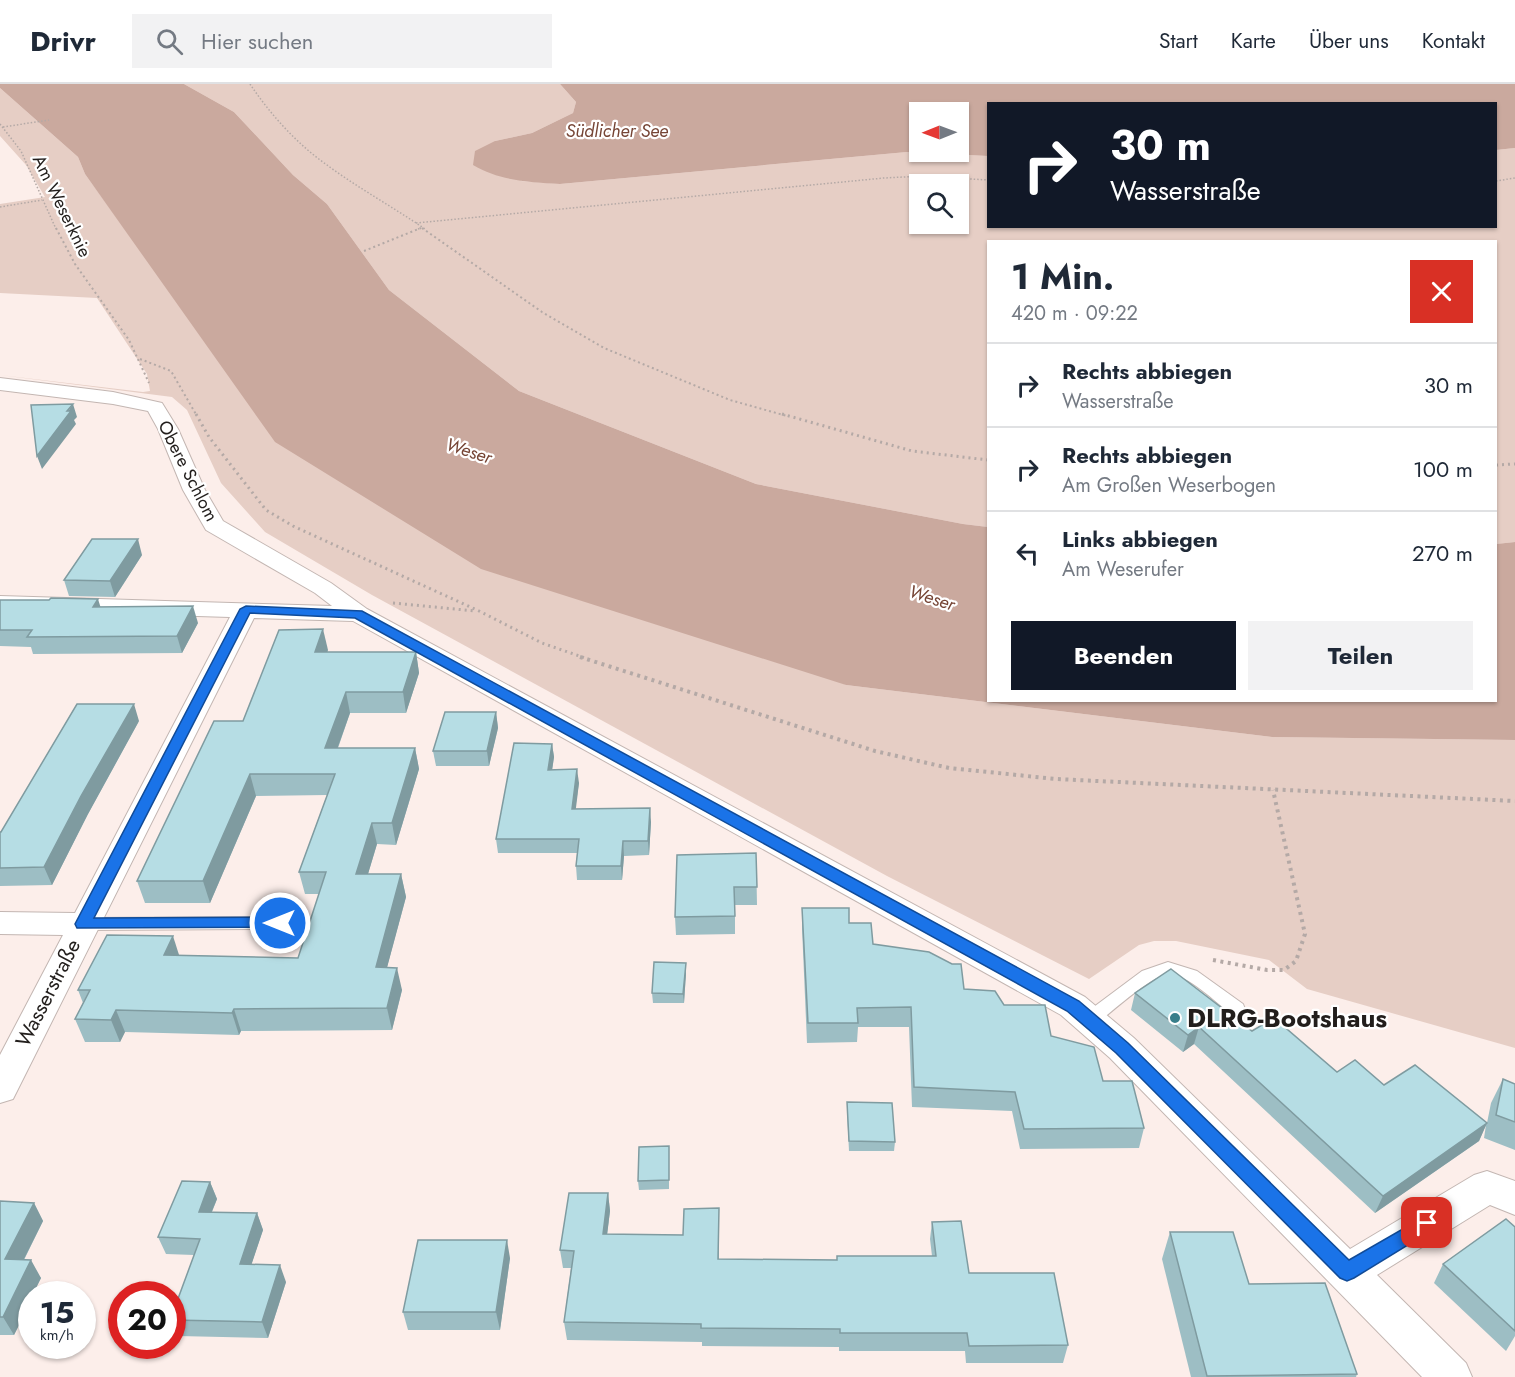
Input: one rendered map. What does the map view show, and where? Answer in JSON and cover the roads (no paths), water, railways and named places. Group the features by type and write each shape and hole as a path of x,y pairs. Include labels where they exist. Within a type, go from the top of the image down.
{"street":[{"name":"Obere Schlom","path":"0,384 113,398 155,407 168,429 194,490 214,525 323,588 362,616"},
{"path":"0,603 246,609 362,616 1073,1006 1122,1048 1451,1377"},
{"name":"Wasserstraße","path":"0,1089 246,609"},
{"path":"0,923 83,924"},
{"path":"1347,1272 1487,1187 1515,1198"}],"lane":[{"path":"83,924 280,923"},
{"path":"1089,1020 1149,975 1168,968 1191,975 1237,1009"}],"water":[{"name":"Weser","path":"0,84 184,84 234,112 293,175 327,204 389,290 519,391 756,484 987,527 987,702 1497,702 1497,544 1515,542 1515,740 1272,737 846,685 481,569 275,442 85,174 78,157 0,88"},
{"name":"Südlicher See","path":"560,84 1515,84 1515,148 1497,150 1497,102 987,102 987,156 969,155 969,102 909,102 909,152 560,184 504,178 473,165 475,151 495,141 532,133 573,113 576,102"}],"place":[{"name":"DLRG-Bootshaus","path":"1175,1018"}]}
